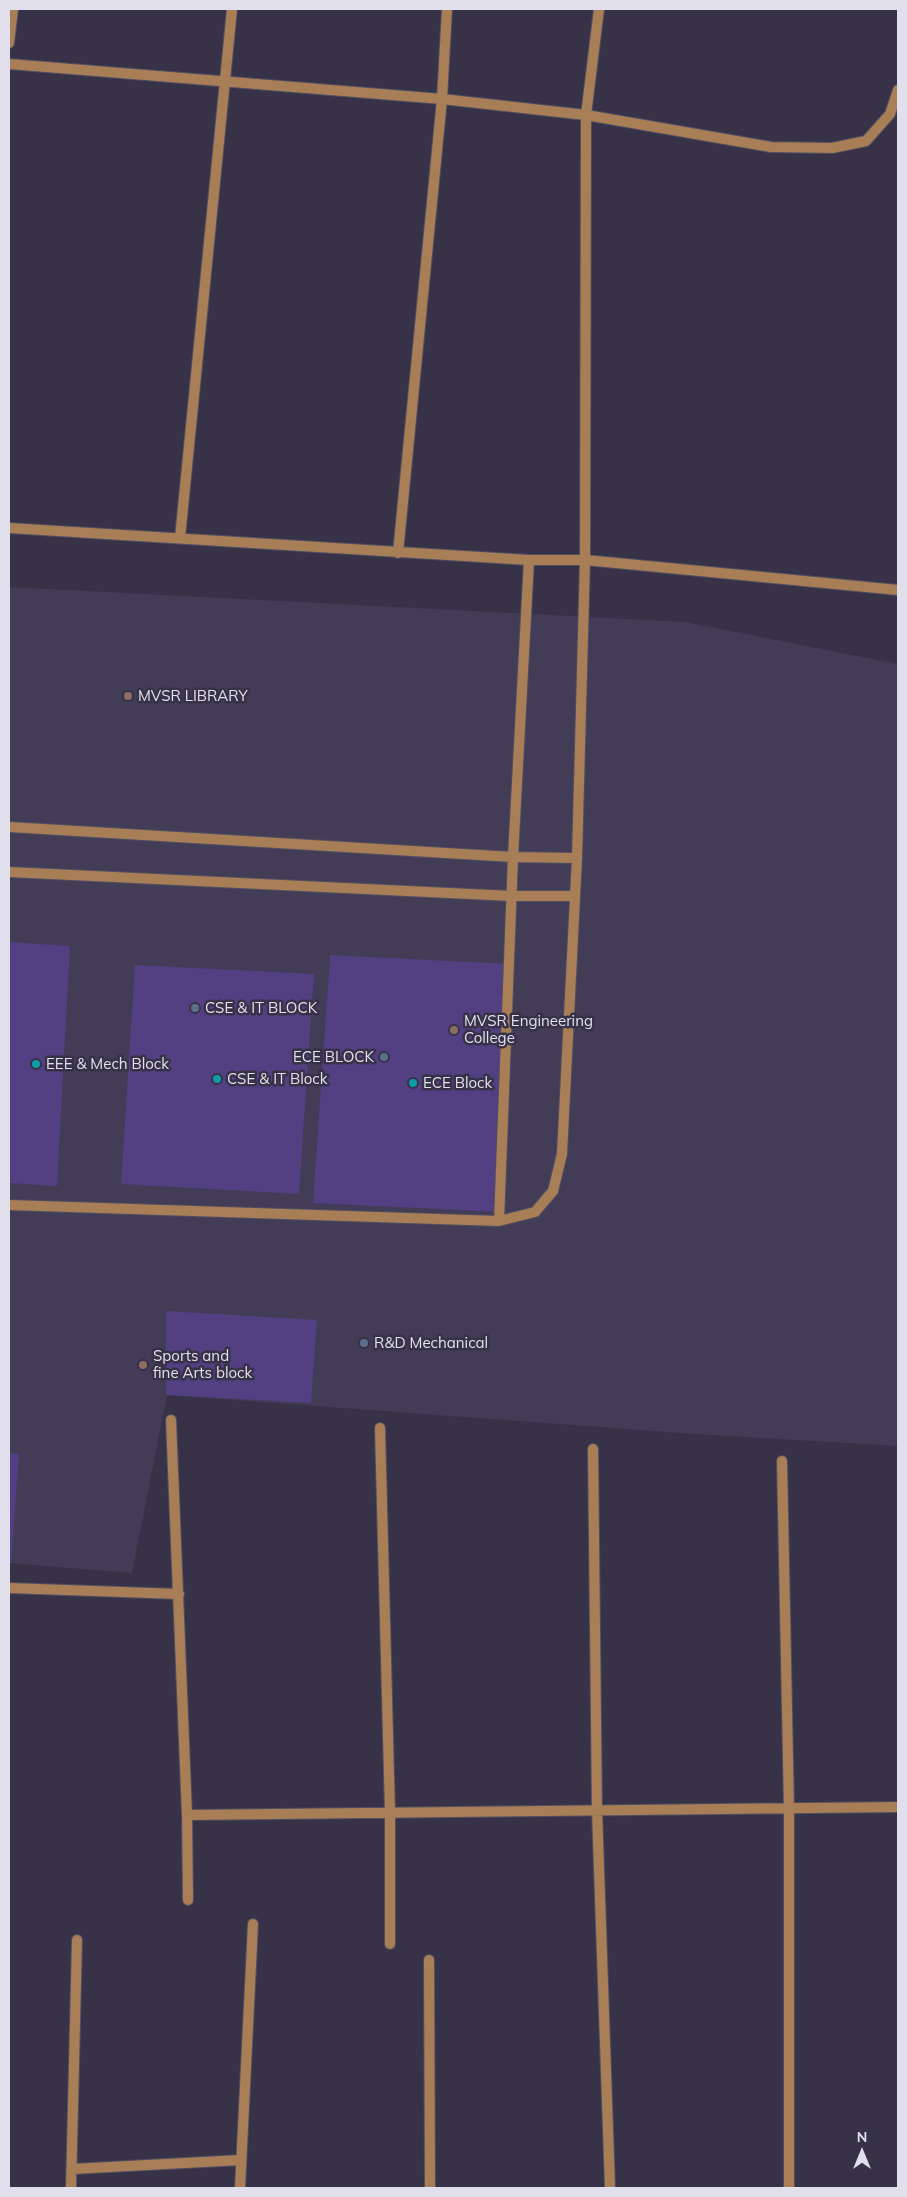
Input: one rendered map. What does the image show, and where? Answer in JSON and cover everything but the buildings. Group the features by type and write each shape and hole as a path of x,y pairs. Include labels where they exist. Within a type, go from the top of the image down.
{"street":[{"path":"9,43 13,9"},
{"path":"180,538 227,81 232,9"},
{"path":"398,553 442,99 448,9"},
{"path":"9,1205 500,1221 535,1212 553,1191 562,1154 577,858 584,560 586,115 599,9"},
{"path":"9,64 442,99 586,115 771,147 832,148 866,141 890,114 898,90"},
{"path":"9,528 398,553 529,560 584,560 898,590"},
{"path":"500,1221 513,857 529,560"},
{"path":"9,827 513,857 577,858"},
{"path":"9,872 512,896 575,896"},
{"path":"171,1420 187,1815 188,1900"},
{"path":"380,1428 390,1813 390,1944"},
{"path":"593,1449 597,1810 610,2188"},
{"path":"782,1461 789,1809 789,2188"},
{"path":"9,1588 179,1594"},
{"path":"187,1815 898,1807"},
{"path":"240,2188 253,1924"},
{"path":"71,2188 76,1940"},
{"path":"429,1960 430,2188"},
{"path":"72,2168 240,2160"}],"shaded area":[{"name":"MVSR Engineering College","path":"9,587 685,622 898,664 898,1446 695,1434 167,1395 132,1573 9,1563"}],"place":[{"name":"MVSR LIBRARY","path":"128,696"},
{"name":"CSE & IT BLOCK","path":"195,1008"},
{"name":"MVSR Engineering College","path":"454,1030"},
{"name":"ECE BLOCK","path":"384,1057"},
{"name":"EEE & Mech Block","path":"36,1064"},
{"name":"CSE & IT Block","path":"217,1079"},
{"name":"ECE Block","path":"413,1083"},
{"name":"R&D Mechanical","path":"364,1343"},
{"name":"Sports and fine Arts block","path":"143,1365"}]}
